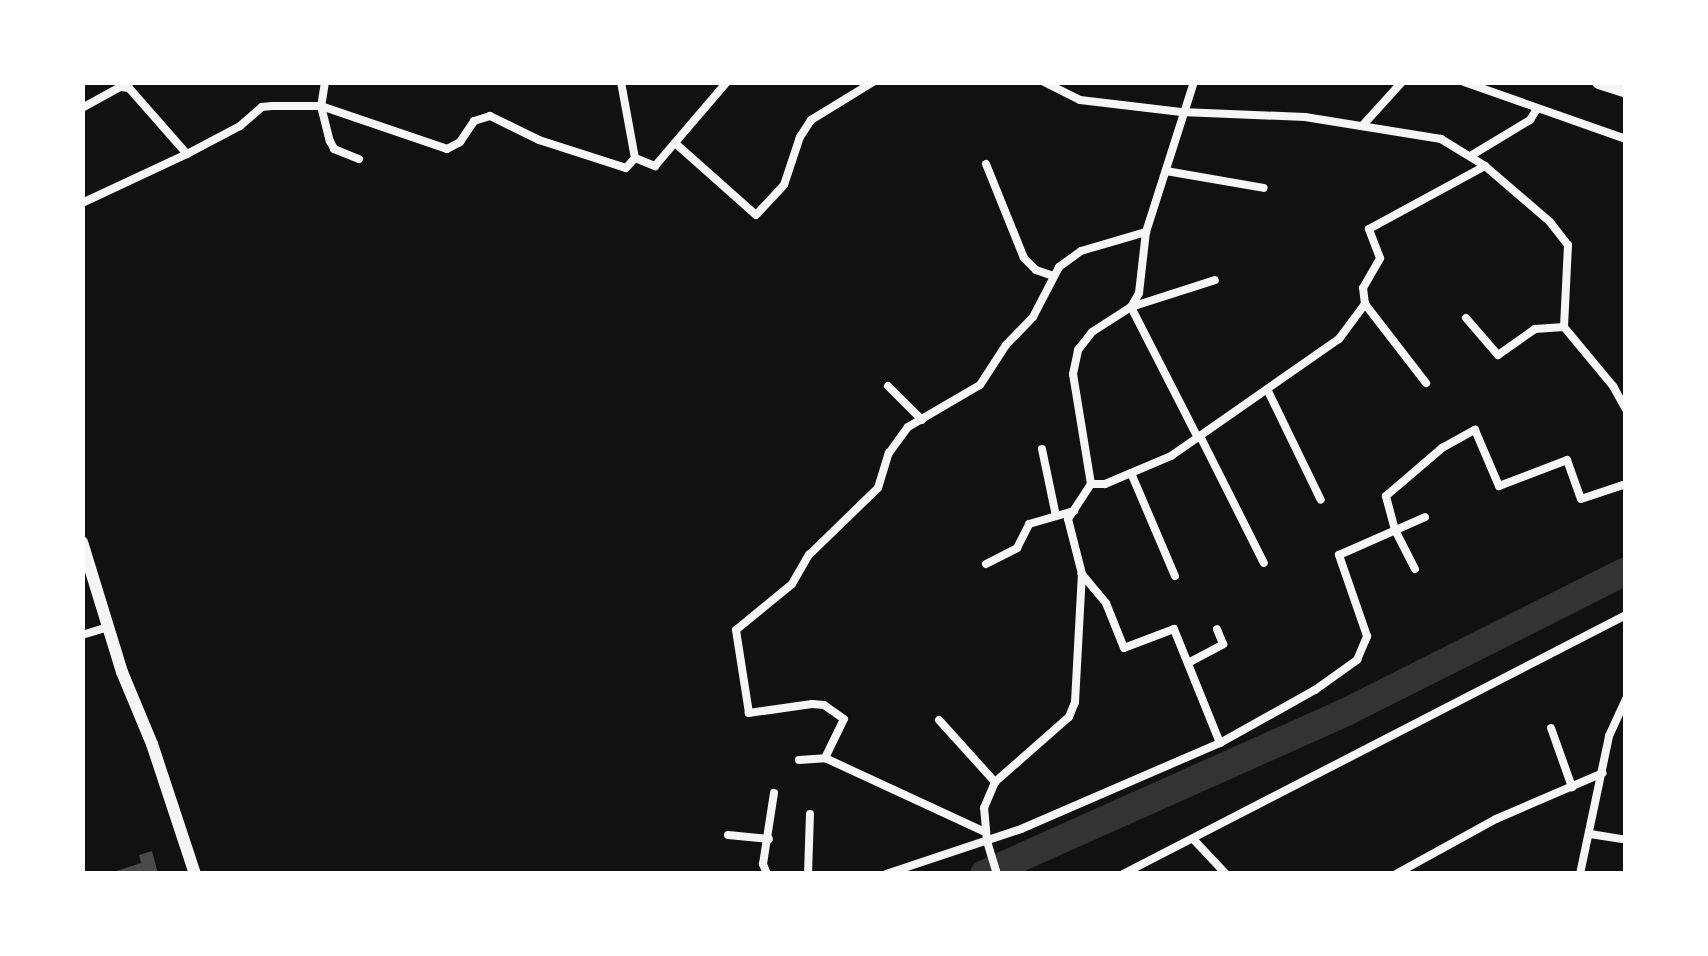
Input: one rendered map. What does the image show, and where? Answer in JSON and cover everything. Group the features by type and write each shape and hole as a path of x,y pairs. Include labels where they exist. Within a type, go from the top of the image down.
{"highway":[{"path":"1600,82 1626,91"}],"main road":[{"path":"82,542 195,874"}],"street":[{"path":"325,82 321,106 334,149 359,158"},
{"path":"620,82 635,158"},
{"path":"635,158 654,166 727,82"},
{"path":"675,143 756,215 784,185 800,136 811,120 828,106 873,82"},
{"path":"1044,82 1080,100 1181,112 1364,124 1441,139 1472,155 1550,222 1568,246 1564,327 1626,409"},
{"path":"1131,308 1139,293 1146,232 1181,112 1194,82"},
{"path":"1364,124 1402,82"},
{"path":"1464,82 1626,139"},
{"path":"82,108 120,86 129,88 187,154"},
{"path":"82,204 240,126 262,107 321,106 447,149 460,142 474,121 490,116 539,140 626,168 635,158"},
{"path":"1472,155 1530,120 1538,109"},
{"path":"986,164 1024,258 1036,270 1053,276"},
{"path":"1426,383 1366,304 1363,288 1380,258 1369,229 1485,166"},
{"path":"1166,171 1264,188"},
{"path":"825,758 844,719 824,705 812,704 749,714 736,630 792,584 810,556 862,508 878,488 898,440 922,420 980,385 1006,344 1032,316 1053,276 1081,251 1146,232"},
{"path":"998,874 984,808 996,782 1069,717 1074,702 1082,574 1068,520 1091,484 1072,374 1078,350 1092,332 1131,308 1215,280"},
{"path":"1091,484 1172,456 1339,339 1366,304"},
{"path":"1131,308 1264,563"},
{"path":"1466,318 1498,355 1535,329 1564,327"},
{"path":"888,386 922,420"},
{"path":"1267,389 1321,500"},
{"path":"1414,569 1395,530 1386,496 1442,448 1475,430 1499,486 1567,460 1582,500 1626,484"},
{"path":"1042,450 1056,516"},
{"path":"1131,473 1175,576"},
{"path":"986,564 1017,548 1029,524 1074,511"},
{"path":"886,874 988,840 1220,743 1315,690 1357,660 1367,636 1339,555 1425,517"},
{"path":"1082,574 1106,603 1124,648 1174,629 1220,743"},
{"path":"1123,874 1145,869 1478,688 1626,615"},
{"path":"82,635 108,626"},
{"path":"1188,664 1223,644 1217,629"},
{"path":"1580,874 1609,736 1626,698"},
{"path":"939,720 996,782"},
{"path":"1550,728 1572,787"},
{"path":"799,760 825,758 988,840"},
{"path":"1396,874 1496,819 1603,773"},
{"path":"767,874 763,864 774,793"},
{"path":"808,874 810,814"},
{"path":"1590,834 1626,840"},
{"path":"728,835 769,839"},
{"path":"1194,840 1226,874"}],"building":[{"path":"152,851 158,874 107,874 141,863 139,855"}],"waterway":[{"path":"984,874 1346,712 1626,571"}]}
